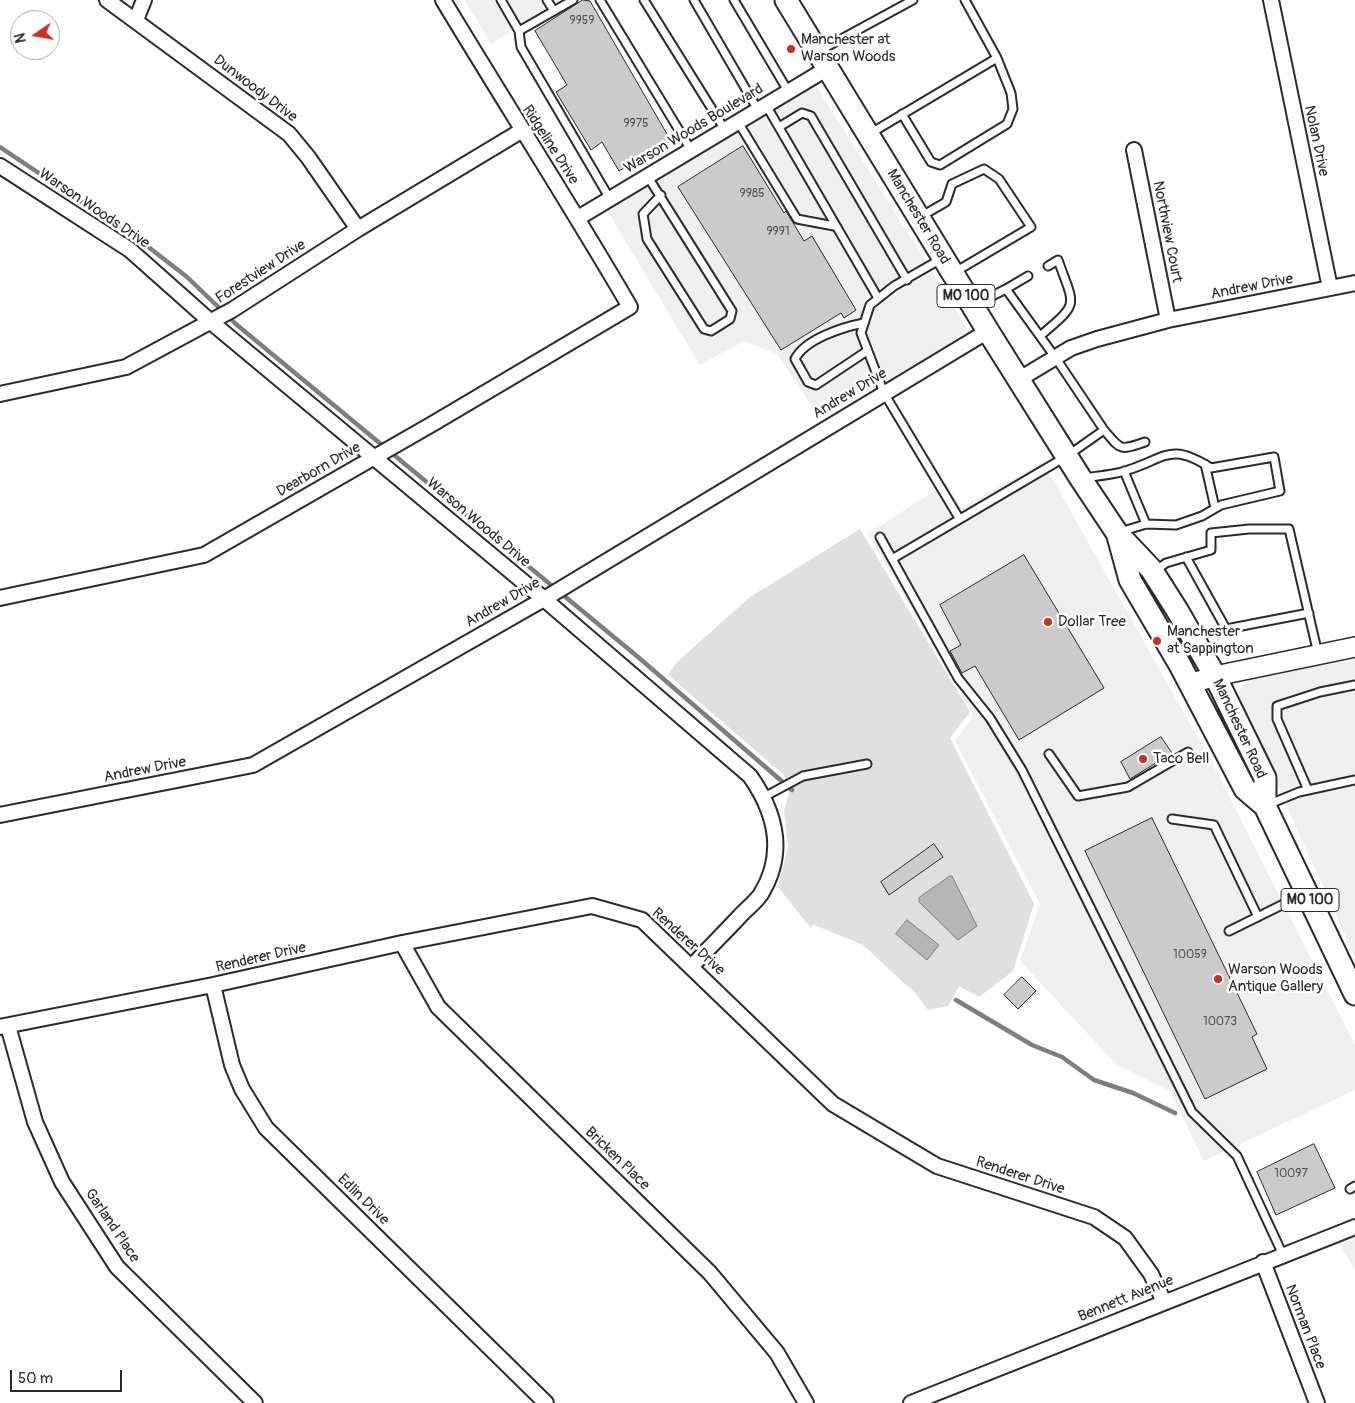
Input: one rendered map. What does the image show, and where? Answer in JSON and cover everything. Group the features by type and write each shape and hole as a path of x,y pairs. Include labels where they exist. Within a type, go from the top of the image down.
{"main road":[{"name":"Manchester Road","path":"786,0 1018,380 1117,533 1153,572 1215,676 1265,778 1264,806"},
{"name":"Manchester Road","path":"1117,533 1130,580 1190,684 1245,789 1264,806 1355,994"}],"street":[{"name":"Dunwoody Drive","path":"107,0 289,134 308,157 358,229"},
{"path":"136,20 144,0"},
{"name":"Ridgeline Drive","path":"443,0 521,131 578,218 630,307"},
{"name":"Nolan Drive","path":"1271,0 1330,288"},
{"name":"Warson Woods Boulevard","path":"578,218 611,200 788,91 823,60"},
{"name":"Forestview Drive","path":"0,394 126,367 216,320 358,229 521,131"},
{"name":"Northview Court","path":"1134,150 1168,320"},
{"name":"Warson Woods Drive","path":"0,166 130,250 377,455 552,593 750,776 764,797 773,821 776,839 771,869 760,894 692,966"},
{"name":"Andrew Drive","path":"1018,380 1071,348 1097,339 1168,320 1355,282"},
{"name":"Dearborn Drive","path":"0,598 204,555 630,307"},
{"name":"Andrew Drive","path":"0,815 254,765 552,593 988,331"},
{"path":"1190,684 1215,676 1355,647"},
{"name":"Renderer Drive","path":"4,1026 213,985 402,942 592,906 642,920 692,966 833,1104 937,1166 1094,1217 1124,1238 1151,1274 1164,1302"},
{"name":"Bricken Place","path":"402,942 438,1007 710,1273 777,1353 806,1403"},
{"name":"Edlin Drive","path":"213,985 232,1065 242,1089 266,1128 546,1403"},
{"name":"Garland Place","path":"4,1026 35,1122 62,1182 117,1267 255,1403"},
{"name":"Bennett Avenue","path":"910,1403 937,1399 1164,1302 1355,1227"},
{"name":"Norman Place","path":"1263,1262 1317,1403"}],"lane":[{"path":"501,0 519,31 521,48 611,200"},
{"path":"547,0 554,11"},
{"path":"519,31 573,0"},
{"path":"600,0 692,151"},
{"path":"644,0 726,130"},
{"path":"694,0 762,107 780,127 834,226 878,298"},
{"path":"734,0 788,91"},
{"path":"823,60 913,0"},
{"path":"902,114 931,162 940,165 1008,124 1013,109 1011,93 997,58 965,0"},
{"path":"868,134 997,58"},
{"path":"780,127 802,113 811,116 907,280"},
{"path":"738,122 797,219 834,226"},
{"path":"919,218 946,202 952,184 984,169 999,179 1031,227 948,266 907,280 878,298 870,305 861,333 884,392 959,518"},
{"path":"648,176 661,195 732,311 730,319 711,331 704,329 647,239 643,214 661,195"},
{"path":"1040,336 1069,311 1072,299 1058,260 1048,266"},
{"path":"973,306 1028,276"},
{"path":"1006,288 1118,448 1124,449 1145,442"},
{"path":"864,323 843,327 800,349 795,359 808,382 816,385 867,351"},
{"path":"892,559 1067,456 1104,430"},
{"path":"1081,479 1124,472 1170,453 1195,457 1211,468 1274,457 1280,491 1221,504 1202,516 1176,525 1146,524 1117,533"},
{"path":"1205,464 1215,508"},
{"path":"1124,472 1146,524"},
{"path":"1153,572 1166,563 1211,550 1211,533 1249,529 1289,530 1318,655"},
{"path":"880,537 958,678 990,718 1022,770 1192,1112 1236,1156 1283,1255"},
{"path":"1186,557 1226,629 1309,614"},
{"path":"1308,790 1277,719 1277,706 1320,692 1355,685"},
{"path":"1049,754 1078,796 1128,787 1188,752"},
{"path":"764,797 803,776 867,764"},
{"path":"1264,806 1308,790 1355,780"},
{"path":"1172,819 1214,825 1258,917"},
{"path":"1229,931 1307,892"}],"shaded area":[{"path":"465,0 562,0 491,44"},
{"path":"808,73 970,333 820,418 777,354 744,341 700,365 600,199"},
{"path":"1043,462 1212,763 1355,1045 1355,1090 1204,1161 1170,1091 1117,1065 1020,961 1040,904 955,741 972,718 971,710 868,534 946,483 961,508"},
{"path":"860,529 970,712 950,738 1034,904 1013,971 979,997 959,986 948,1006 928,1010 917,995 863,945 814,925 810,927 778,887 788,847 784,810 789,794 784,775 668,675 677,662 750,597"},
{"path":"1355,659 1355,957 1249,728 1239,702 1239,690 1244,683 1252,678"},
{"path":"952,876 977,926 958,940 919,902 919,898"},
{"path":"907,920 939,945 927,960 896,934"},
{"path":"1355,1239 1355,1270 1340,1245"}],"building":[{"path":"583,0 590,1 671,141 619,171 602,142 591,150 556,92 567,85 535,31"},
{"path":"743,146 784,213 786,211 804,241 812,236 856,310 844,318 841,313 781,350 678,187"},
{"path":"1024,555 1104,688 1019,740 975,666 962,673 950,651 961,645 940,605"},
{"name":"Taco Bell","path":"1161,737 1172,753 1130,779 1121,762"},
{"path":"1152,818 1257,1034 1252,1037 1267,1069 1205,1099 1085,851"},
{"path":"934,844 943,857 889,895 881,882"},
{"path":"1022,977 1036,991 1018,1009 1004,995"},
{"path":"1314,1144 1335,1188 1276,1215 1257,1172"}],"waterway":[{"path":"0,147 142,242 187,277 237,325 638,657 792,790"},
{"path":"956,1000 1032,1045 1062,1057 1094,1080 1133,1093 1175,1113"}],"place":[{"name":"Manchester at Warson Woods","path":"791,49"},
{"name":"Dollar Tree","path":"1048,622"},
{"name":"Manchester at Sappington","path":"1157,641"},
{"name":"Taco Bell","path":"1143,759"},
{"name":"Warson Woods Antique Gallery","path":"1218,979"}]}
